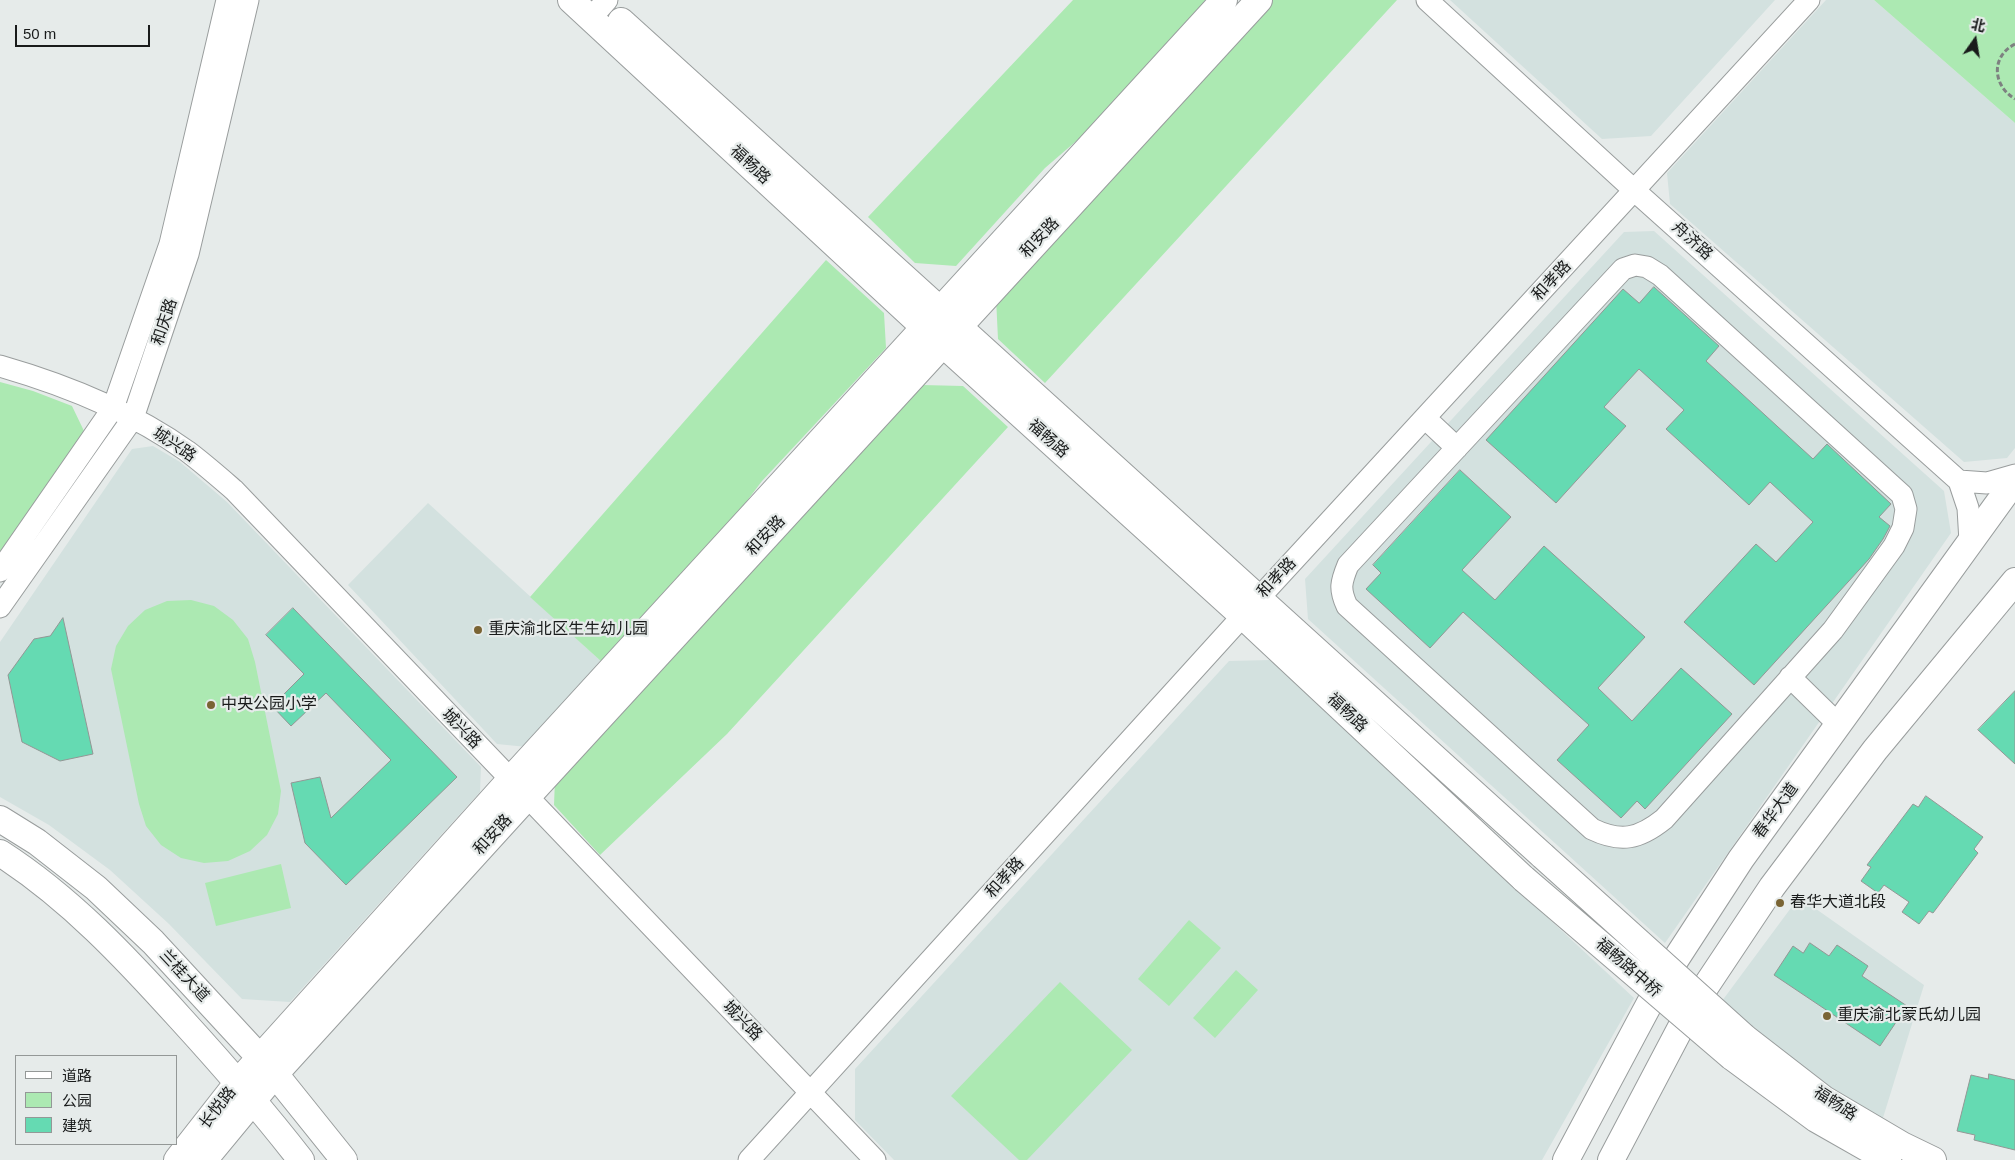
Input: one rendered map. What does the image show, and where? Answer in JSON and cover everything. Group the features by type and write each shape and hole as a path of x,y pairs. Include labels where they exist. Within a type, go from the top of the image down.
{"main road":[{"name":"福畅路","path":"571,0 599,6 942,326 1251,607 1543,856"},
{"name":"和安路","path":"268,1066 519,788 942,326 1224,0"},
{"name":"和安路","path":"942,326 1259,0"},
{"name":"春华大道","path":"1566,1160 1661,982 1741,859 2015,480"},
{"path":"1611,1160 1690,1010 1772,887 1875,750 2015,580"},
{"name":"福畅路","path":"1251,607 1524,879"},
{"name":"兰桂大道","path":"0,819 37,842 96,888 153,942 268,1066 344,1160"},
{"name":"兰桂大道","path":"0,853 78,912 135,967 246,1091 302,1160"},
{"name":"福畅路中桥","path":"1543,856 1738,1047"},
{"name":"福畅路中桥","path":"1524,879 1738,1047"},
{"name":"福畅路","path":"1738,1047 1816,1119 1888,1160"},
{"name":"福畅路","path":"1738,1047 1902,1145 1933,1160"},
{"name":"长悦路","path":"177,1160 246,1091 268,1066"},
{"name":"长悦路","path":"204,1160 246,1091"}],"street":[{"name":"和庆路","path":"0,571 113,408 170,244 227,0"},
{"name":"和庆路","path":"0,607 133,418 188,254 248,0"},
{"name":"舟济路","path":"1427,0 1635,191 1959,481"},
{"name":"和孝路","path":"749,1160 1251,607 1809,0"},
{"path":"1635,265 1647,267 1660,275 1902,495 1906,509 1903,528 1894,546 1833,630 1664,819 1650,831 1620,838 1606,836 1592,829 1347,606 1341,594 1341,580 1348,565 1457,448 1623,269 1635,265"},
{"name":"城兴路","path":"0,366 38,377 133,418 187,451 234,490 875,1160"},
{"path":"1425,418 1457,448"},
{"path":"1970,542 1968,508 1959,481 1987,482 2015,475"},
{"path":"1790,678 1838,724"}],"path":[{"path":"2015,44 2008,48 2001,57 1998,67 2000,86 2008,95 2015,99"}],"shaded area":[{"path":"1450,0 1775,0 1651,136 1602,139"},
{"path":"1826,0 1874,0 2015,123 2015,448 2007,458 1964,462 1670,204 1667,173"},
{"path":"1654,231 1944,491 1951,533 1665,943 1308,619 1305,579 1624,232"},
{"name":"中央公园小学","path":"153,446 180,462 227,502 481,767 480,792 290,1002 242,999 169,924 110,870 49,825 0,797 0,642 132,449"},
{"name":"重庆渝北区生生幼儿园","path":"428,503 603,663 527,747 497,744 348,585"},
{"path":"1271,660 1634,998 1542,1160 894,1160 855,1120 855,1069 1229,661"},
{"name":"重庆渝北蒙氏幼儿园","path":"1799,897 1924,985 1882,1121 1832,1090 1756,1032 1722,1001"}],"green space":[{"path":"1073,0 1211,0 1096,124 1045,168 956,266 915,263 868,217"},
{"path":"1272,0 1397,0 1045,383 998,339 996,298"},
{"path":"1874,0 2015,0 2015,123"},
{"path":"826,260 884,313 886,348 762,481 728,526 603,663 530,597"},
{"path":"0,382 33,391 72,406 84,431 0,553"},
{"path":"922,385 963,386 1008,427 727,734 600,855 554,805 555,779"},
{"path":"191,600 214,606 233,620 248,639 255,662 281,791 278,814 267,835 250,851 228,861 204,863 181,858 161,845 146,826 139,804 111,669 116,646 128,626 145,610 167,601"},
{"path":"281,864 291,908 216,926 205,883"},
{"path":"1189,920 1221,948 1169,1006 1138,979"},
{"path":"1236,970 1258,990 1215,1038 1193,1018"},
{"path":"1060,982 1132,1050 1027,1160 1019,1160 951,1096"}],"building":[{"path":"1654,287 1719,346 1706,361 1813,459 1827,444 1891,504 1879,517 1890,526 1869,559 1754,685 1684,622 1756,544 1776,562 1813,522 1770,482 1749,505 1666,429 1684,410 1639,369 1604,407 1626,426 1556,503 1486,440 1623,289 1639,303"},
{"path":"1460,470 1511,517 1462,570 1495,600 1544,546 1645,637 1598,688 1632,721 1681,668 1732,714 1645,809 1637,801 1621,818 1557,760 1589,725 1463,612 1430,648 1366,589 1381,573 1373,565"},
{"path":"293,608 457,777 346,885 305,843 291,783 320,777 331,818 391,760 326,693 291,726 272,706 304,674 266,635"},
{"path":"63,618 93,754 60,761 22,742 8,675 34,639 50,636"},
{"path":"2015,691 2015,764 1978,730"},
{"path":"1926,796 1983,837 1974,849 1978,853 1933,913 1929,911 1919,924 1902,912 1909,902 1884,885 1878,893 1861,881 1871,867 1867,865 1913,804 1918,807"},
{"path":"1810,943 1829,956 1837,945 1868,966 1862,976 1907,1006 1880,1046 1774,975 1793,946 1803,953"},
{"path":"1989,1074 2015,1080 2015,1150 1974,1140 1975,1135 1957,1131 1971,1075 1988,1079"}],"place":[{"name":"重庆渝北区生生幼儿园","path":"478,630"},
{"name":"中央公园小学","path":"211,705"},
{"name":"春华大道北段","path":"1780,903"},
{"name":"重庆渝北蒙氏幼儿园","path":"1827,1016"}]}
